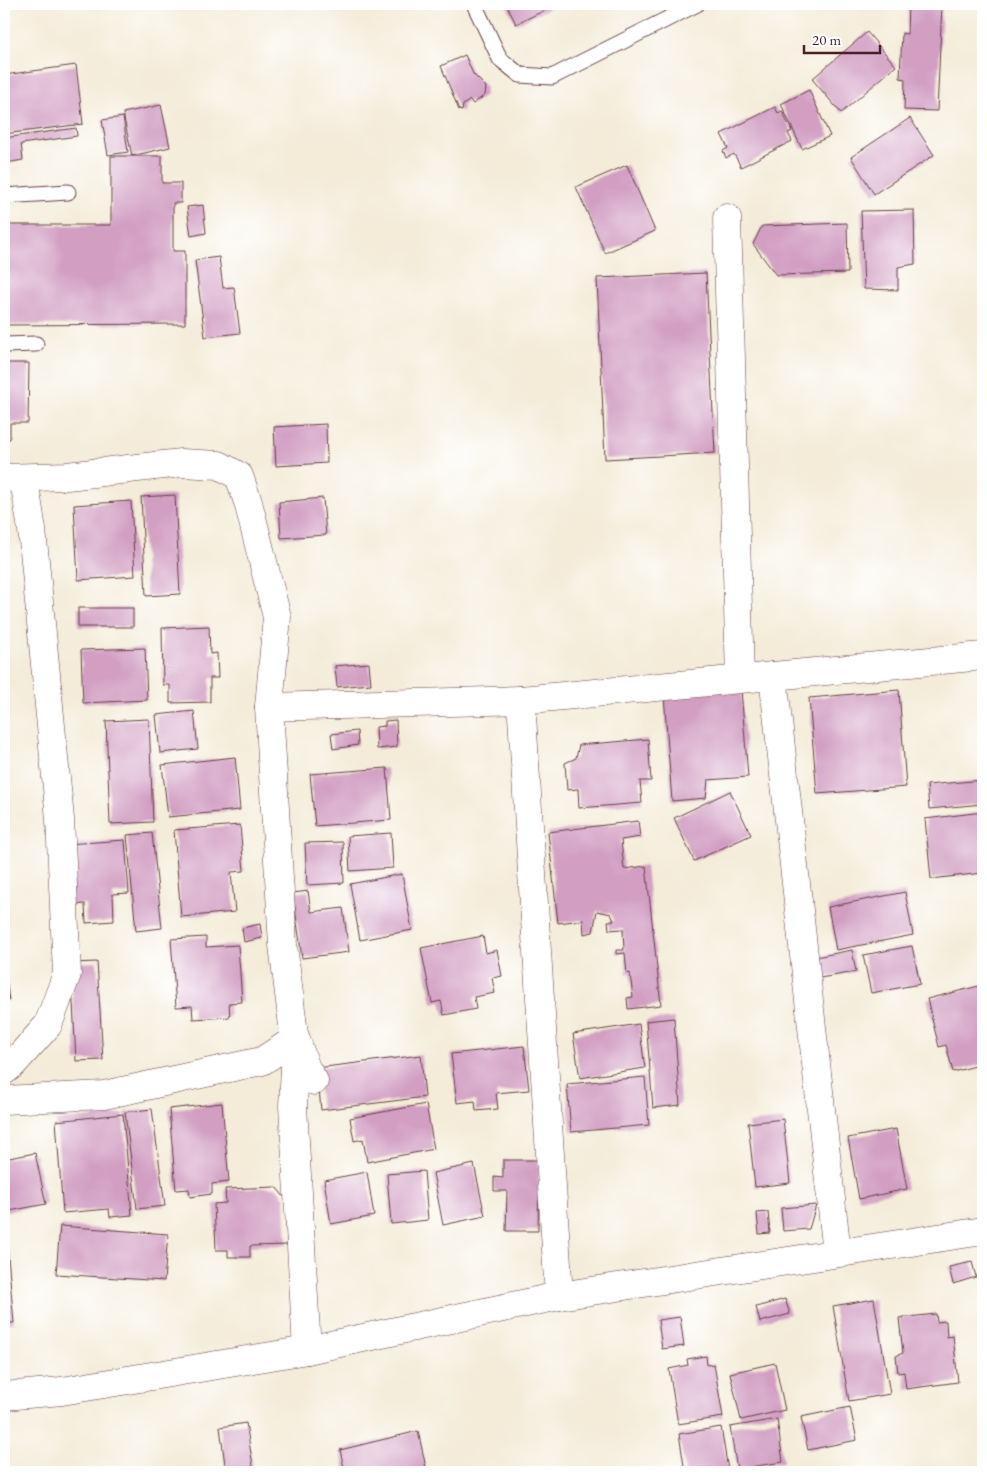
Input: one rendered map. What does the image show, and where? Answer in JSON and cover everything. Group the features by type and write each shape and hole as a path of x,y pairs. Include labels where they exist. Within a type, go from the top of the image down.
{"street":[{"path":"727,218 740,678"},
{"path":"4,1071 13,1064 48,1025 66,974 60,819 32,530 14,478 67,476 180,463 219,465 239,476 248,502 277,616 269,708 283,945 296,1039 306,1068 314,1080"},
{"path":"269,708 520,700 983,656"},
{"path":"772,676 837,1253"},
{"path":"520,700 559,1296"},
{"path":"4,1100 104,1095 262,1061 296,1039"},
{"path":"296,1039 292,1106 307,1350"},
{"path":"4,1396 62,1391 307,1350 559,1296 983,1230"}],"lane":[{"path":"474,4 500,59 520,75 552,77 697,4"},
{"path":"4,196 68,192"},
{"path":"4,345 36,344"}],"building":[{"path":"506,4 558,4 516,24"},
{"path":"908,4 942,4 937,111 904,110 905,79 900,78 902,33 907,34"},
{"path":"867,32 896,66 841,113 812,79"},
{"path":"465,55 473,74 486,87 485,95 473,104 470,100 463,105 462,111 459,110 441,66"},
{"path":"76,65 83,124 4,134 4,75"},
{"path":"809,90 830,136 802,149 781,104"},
{"path":"161,105 170,147 132,156 123,113"},
{"path":"775,107 778,113 782,111 792,131 788,133 792,141 741,167 734,154 726,158 723,151 728,148 721,134"},
{"path":"123,117 128,152 108,155 102,120"},
{"path":"910,118 934,155 874,194 851,157"},
{"path":"76,128 77,136 21,144 23,160 6,163 4,138"},
{"path":"111,156 162,156 162,183 181,183 181,203 173,203 173,251 185,251 185,324 4,325 4,225 111,225"},
{"path":"627,165 655,231 605,253 576,187"},
{"path":"203,205 206,233 191,236 187,207"},
{"path":"914,210 915,264 898,267 898,290 864,289 861,211"},
{"path":"847,223 848,273 776,275 753,244 762,226"},
{"path":"219,257 223,288 234,287 240,333 205,337 195,260"},
{"path":"706,273 715,453 605,459 597,278"},
{"path":"4,363 29,363 28,423 10,423 10,439 4,439"},
{"path":"326,424 327,463 276,466 274,427"},
{"path":"175,495 180,594 146,596 141,497"},
{"path":"323,498 326,535 281,538 279,502"},
{"path":"131,501 135,576 78,580 74,505"},
{"path":"78,608 133,608 133,627 78,627"},
{"path":"209,626 210,654 217,653 218,678 210,678 210,702 170,703 170,685 163,685 162,628"},
{"path":"145,648 147,700 83,703 81,650"},
{"path":"369,663 371,684 337,687 335,666"},
{"path":"741,689 748,777 708,780 706,798 672,801 664,695"},
{"path":"899,690 906,787 817,794 809,698"},
{"path":"194,711 198,749 160,753 156,715"},
{"path":"149,719 153,822 110,824 106,721"},
{"path":"396,720 397,747 377,749 376,727 385,726 385,721"},
{"path":"357,731 358,745 333,749 331,734"},
{"path":"648,739 651,781 640,781 642,803 579,808 578,789 567,790 565,763 576,758 579,745"},
{"path":"235,757 240,810 168,817 162,765"},
{"path":"387,768 391,820 315,826 310,774"},
{"path":"983,780 983,804 929,809 927,785"},
{"path":"730,791 751,835 694,861 674,818"},
{"path":"983,812 983,873 931,879 925,819"},
{"path":"638,821 640,837 621,840 624,869 646,866 661,1005 628,1009 627,998 633,997 630,973 627,974 625,953 616,954 616,950 624,950 623,929 609,930 608,921 614,921 611,914 597,911 593,932 584,934 583,920 558,923 548,832"},
{"path":"240,825 244,871 231,872 235,912 181,917 174,830"},
{"path":"152,833 162,928 136,931 127,835"},
{"path":"391,833 393,868 350,871 348,836"},
{"path":"125,840 129,893 113,894 114,921 86,923 85,904 71,905 67,844"},
{"path":"343,842 344,883 307,885 305,843"},
{"path":"402,874 412,930 360,940 350,884"},
{"path":"308,891 311,912 343,908 349,952 302,958 293,893"},
{"path":"905,892 913,935 836,950 828,907"},
{"path":"260,924 262,938 244,942 242,928"},
{"path":"483,936 486,953 497,950 502,976 492,978 495,993 474,997 476,1009 444,1015 441,1001 432,1003 421,948"},
{"path":"206,937 206,947 238,945 242,1002 229,1003 230,1017 193,1019 192,1006 176,1007 171,939"},
{"path":"912,946 920,984 871,993 863,955"},
{"path":"852,950 856,972 820,978 816,957"},
{"path":"97,962 103,1060 76,1061 71,963"},
{"path":"4,970 9,1001 4,1002"},
{"path":"983,985 983,1064 953,1072 946,1045 939,1047 927,999"},
{"path":"674,1018 680,1105 653,1108 646,1021"},
{"path":"639,1024 645,1068 580,1078 573,1034"},
{"path":"4,1025 11,1058 4,1060"},
{"path":"524,1046 529,1090 496,1093 498,1109 476,1111 475,1101 457,1103 451,1054"},
{"path":"421,1055 425,1097 321,1110 317,1068"},
{"path":"645,1077 649,1125 571,1132 567,1084"},
{"path":"222,1103 229,1182 212,1184 212,1194 190,1197 189,1189 176,1190 169,1109"},
{"path":"426,1104 434,1149 367,1162 363,1139 354,1141 350,1118"},
{"path":"152,1109 165,1206 137,1209 125,1112"},
{"path":"123,1114 132,1215 110,1217 109,1209 63,1213 56,1121"},
{"path":"783,1119 790,1183 755,1187 748,1123"},
{"path":"896,1129 907,1189 859,1199 848,1138"},
{"path":"35,1153 46,1204 4,1212 4,1159"},
{"path":"503,1160 539,1160 538,1231 506,1231 507,1191 494,1191 494,1177 503,1178"},
{"path":"474,1164 485,1216 443,1225 433,1173"},
{"path":"424,1171 428,1220 391,1224 387,1174"},
{"path":"367,1172 374,1216 331,1224 324,1180"},
{"path":"276,1187 285,1198 287,1245 250,1246 250,1257 228,1257 228,1250 216,1250 214,1204 226,1203 225,1189"},
{"path":"816,1205 809,1229 783,1231 781,1208"},
{"path":"768,1212 770,1233 759,1234 757,1213"},
{"path":"60,1226 168,1234 164,1281 56,1274"},
{"path":"4,1245 7,1245 14,1323 4,1323"},
{"path":"972,1262 976,1277 953,1284 949,1267"},
{"path":"785,1299 790,1314 760,1322 756,1307"},
{"path":"874,1299 890,1394 849,1401 833,1306"},
{"path":"936,1314 937,1322 946,1321 947,1337 953,1336 958,1382 906,1389 904,1372 898,1373 896,1356 903,1353 899,1318"},
{"path":"680,1317 684,1346 662,1349 658,1320"},
{"path":"706,1356 707,1365 714,1364 723,1417 678,1424 669,1369 688,1365 687,1359"},
{"path":"775,1363 785,1410 741,1420 730,1373"},
{"path":"850,1407 857,1440 808,1450 801,1417"},
{"path":"777,1419 783,1462 737,1469 730,1427"},
{"path":"246,1423 254,1472 226,1472 220,1427"},
{"path":"721,1427 728,1470 685,1472 679,1434"},
{"path":"418,1431 427,1472 345,1472 340,1450"}]}
